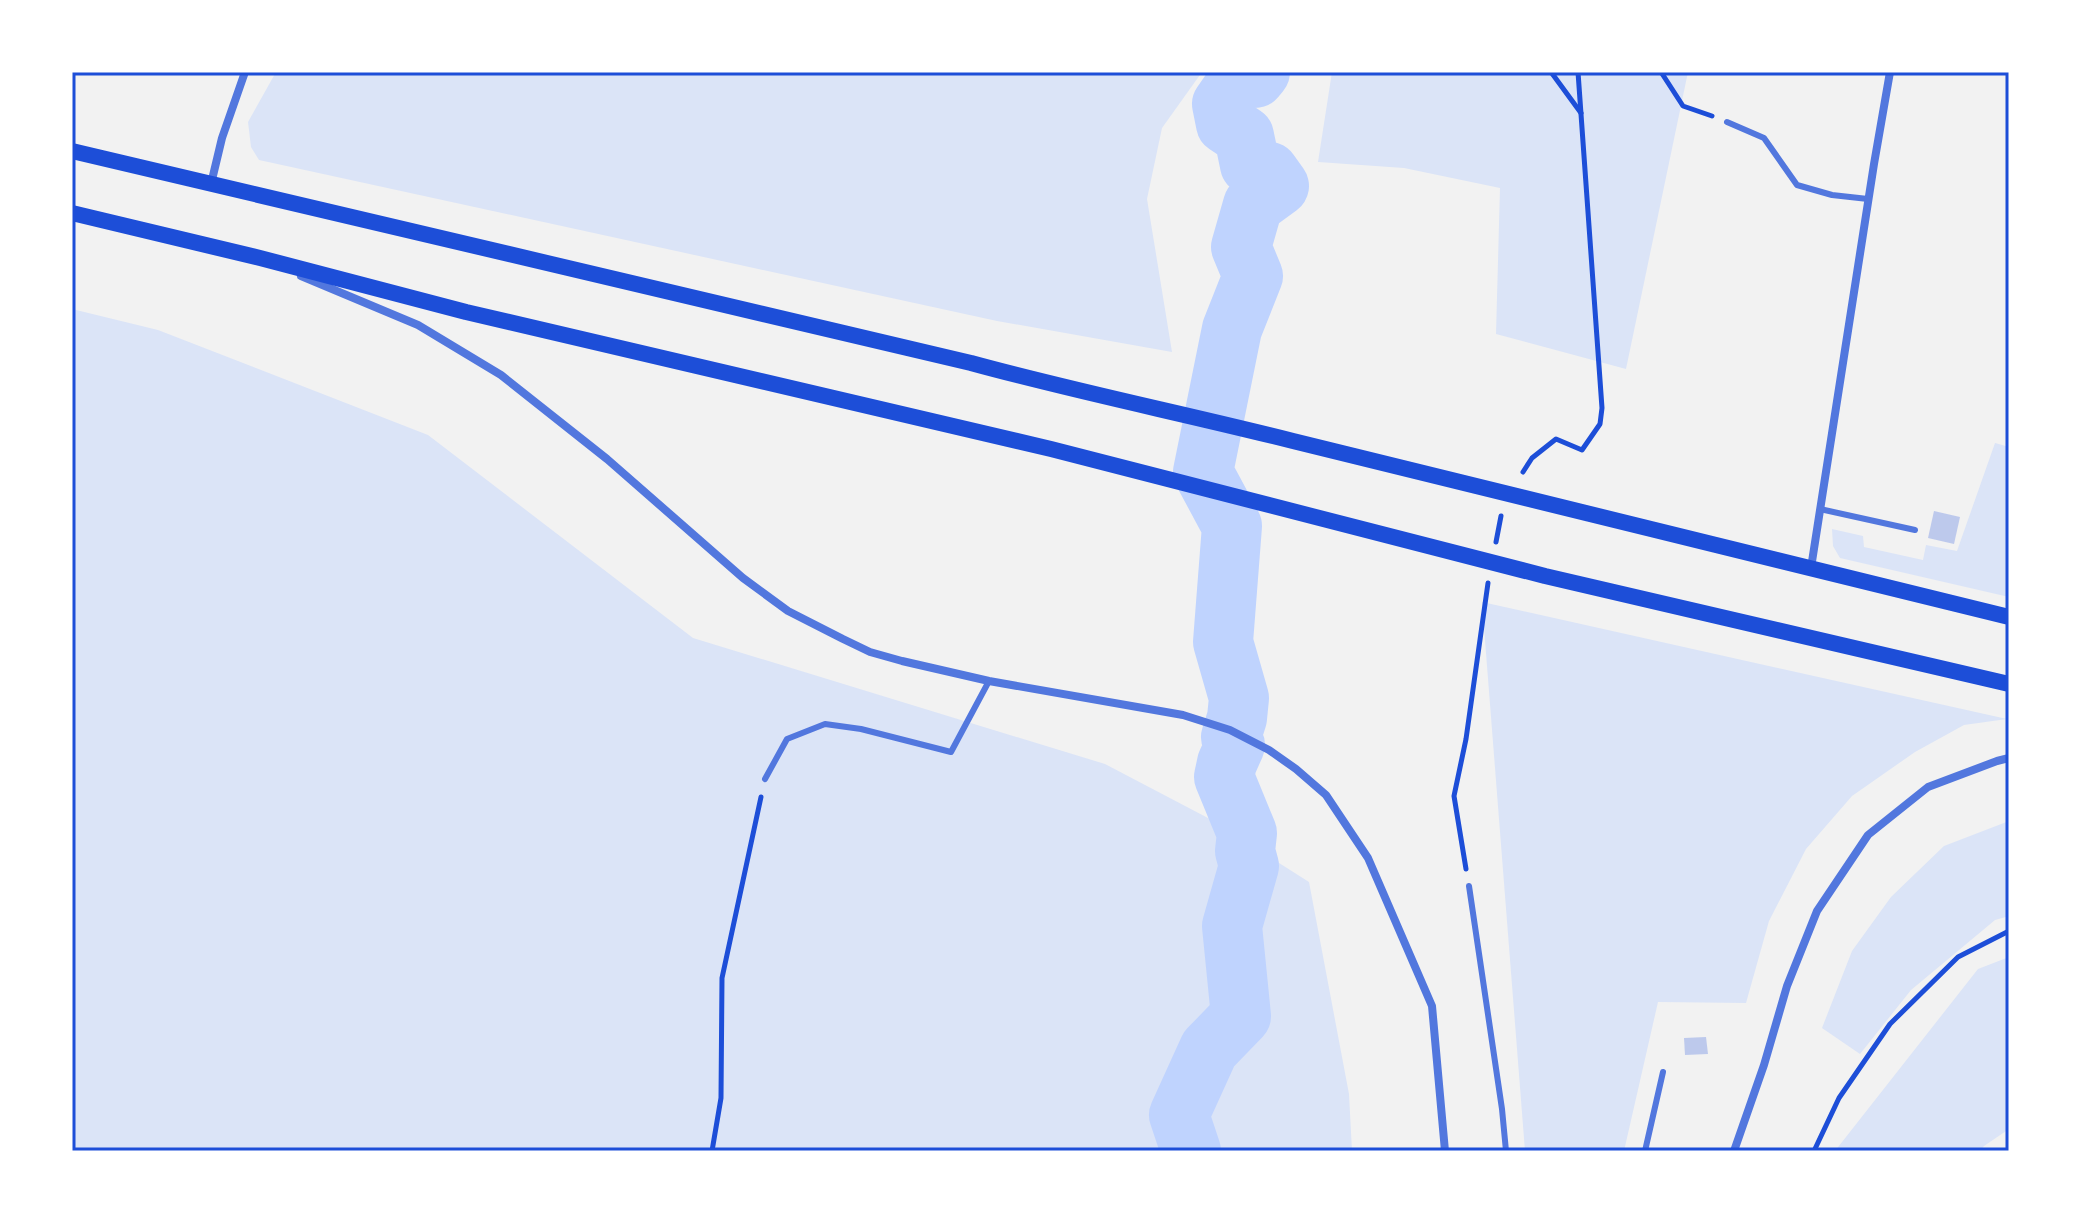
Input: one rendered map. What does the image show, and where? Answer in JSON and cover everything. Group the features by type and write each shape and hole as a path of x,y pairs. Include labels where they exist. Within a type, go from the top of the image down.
{"main road":[{"path":"72,151 955,359 2009,617"},
{"path":"72,213 466,312 1051,449 1545,576 2009,684"}],"street":[{"path":"211,185 222,138 245,72"},
{"path":"1811,568 1890,72"},
{"path":"260,258 418,325 501,375 607,459 743,578 788,611 870,652 989,681 1183,715 1230,730 1269,750 1296,769 1326,795 1368,858 1432,1006 1445,1151"},
{"path":"1734,1151 1787,986 1817,911 1868,835 1928,787 2009,758"}],"lane":[{"path":"1727,122 1764,138 1797,185 1832,195 1868,199"},
{"path":"1820,509 1915,530"},
{"path":"765,779 787,739 825,724 861,729 951,752 989,681"},
{"path":"1469,886 1506,1151"},
{"path":"1645,1151 1663,1072"}],"path":[{"path":"1551,72 1581,114"},
{"path":"1518,480 1532,458 1556,439 1582,450 1600,424 1602,408 1578,72"},
{"path":"1661,72 1683,106 1727,122"},
{"path":"1493,556 1502,515"},
{"path":"1469,886 1454,796 1466,739 1490,570"},
{"path":"712,1151 721,1098 722,978 765,779"},
{"path":"1814,1151 1839,1098 1890,1024 1958,957 2009,931"}],"shaded area":[{"path":"276,72 1202,72 1162,128 1147,199 1172,352 997,321 259,160 251,147 248,122"},
{"path":"1332,72 1688,72 1626,369 1496,334 1500,188 1404,168 1318,162"},
{"path":"72,309 158,330 428,435 693,638 1105,764 1208,818 1309,882 1349,1094 1352,1151 72,1151"},
{"path":"1995,443 2009,447 2009,597 1840,558 1833,546 1832,529 1863,536 1864,547 1923,560 1926,545 1957,551"},
{"path":"1482,602 2007,719 1964,725 1915,752 1852,796 1806,849 1769,921 1746,1003 1658,1002 1624,1151 1525,1151"},
{"path":"2009,821 2009,916 1995,920 1911,990 1860,1054 1822,1028 1852,951 1891,897 1944,846"},
{"path":"2009,957 2009,1129 1980,1151 1835,1151 1978,969"}],"building":[{"path":"1934,511 1960,517 1954,544 1928,538"},
{"path":"1706,1037 1708,1054 1685,1055 1684,1038"}],"waterway":[{"path":"1191,1151 1179,1115 1209,1049 1241,1016 1232,926 1249,866 1245,851 1247,833 1224,777 1235,745 1231,737 1239,698 1223,642 1232,526 1203,472 1232,329 1253,276 1241,247 1253,205 1279,186 1269,172 1250,165 1244,136 1226,124 1222,104 1240,78 1255,78 1260,72"}]}
